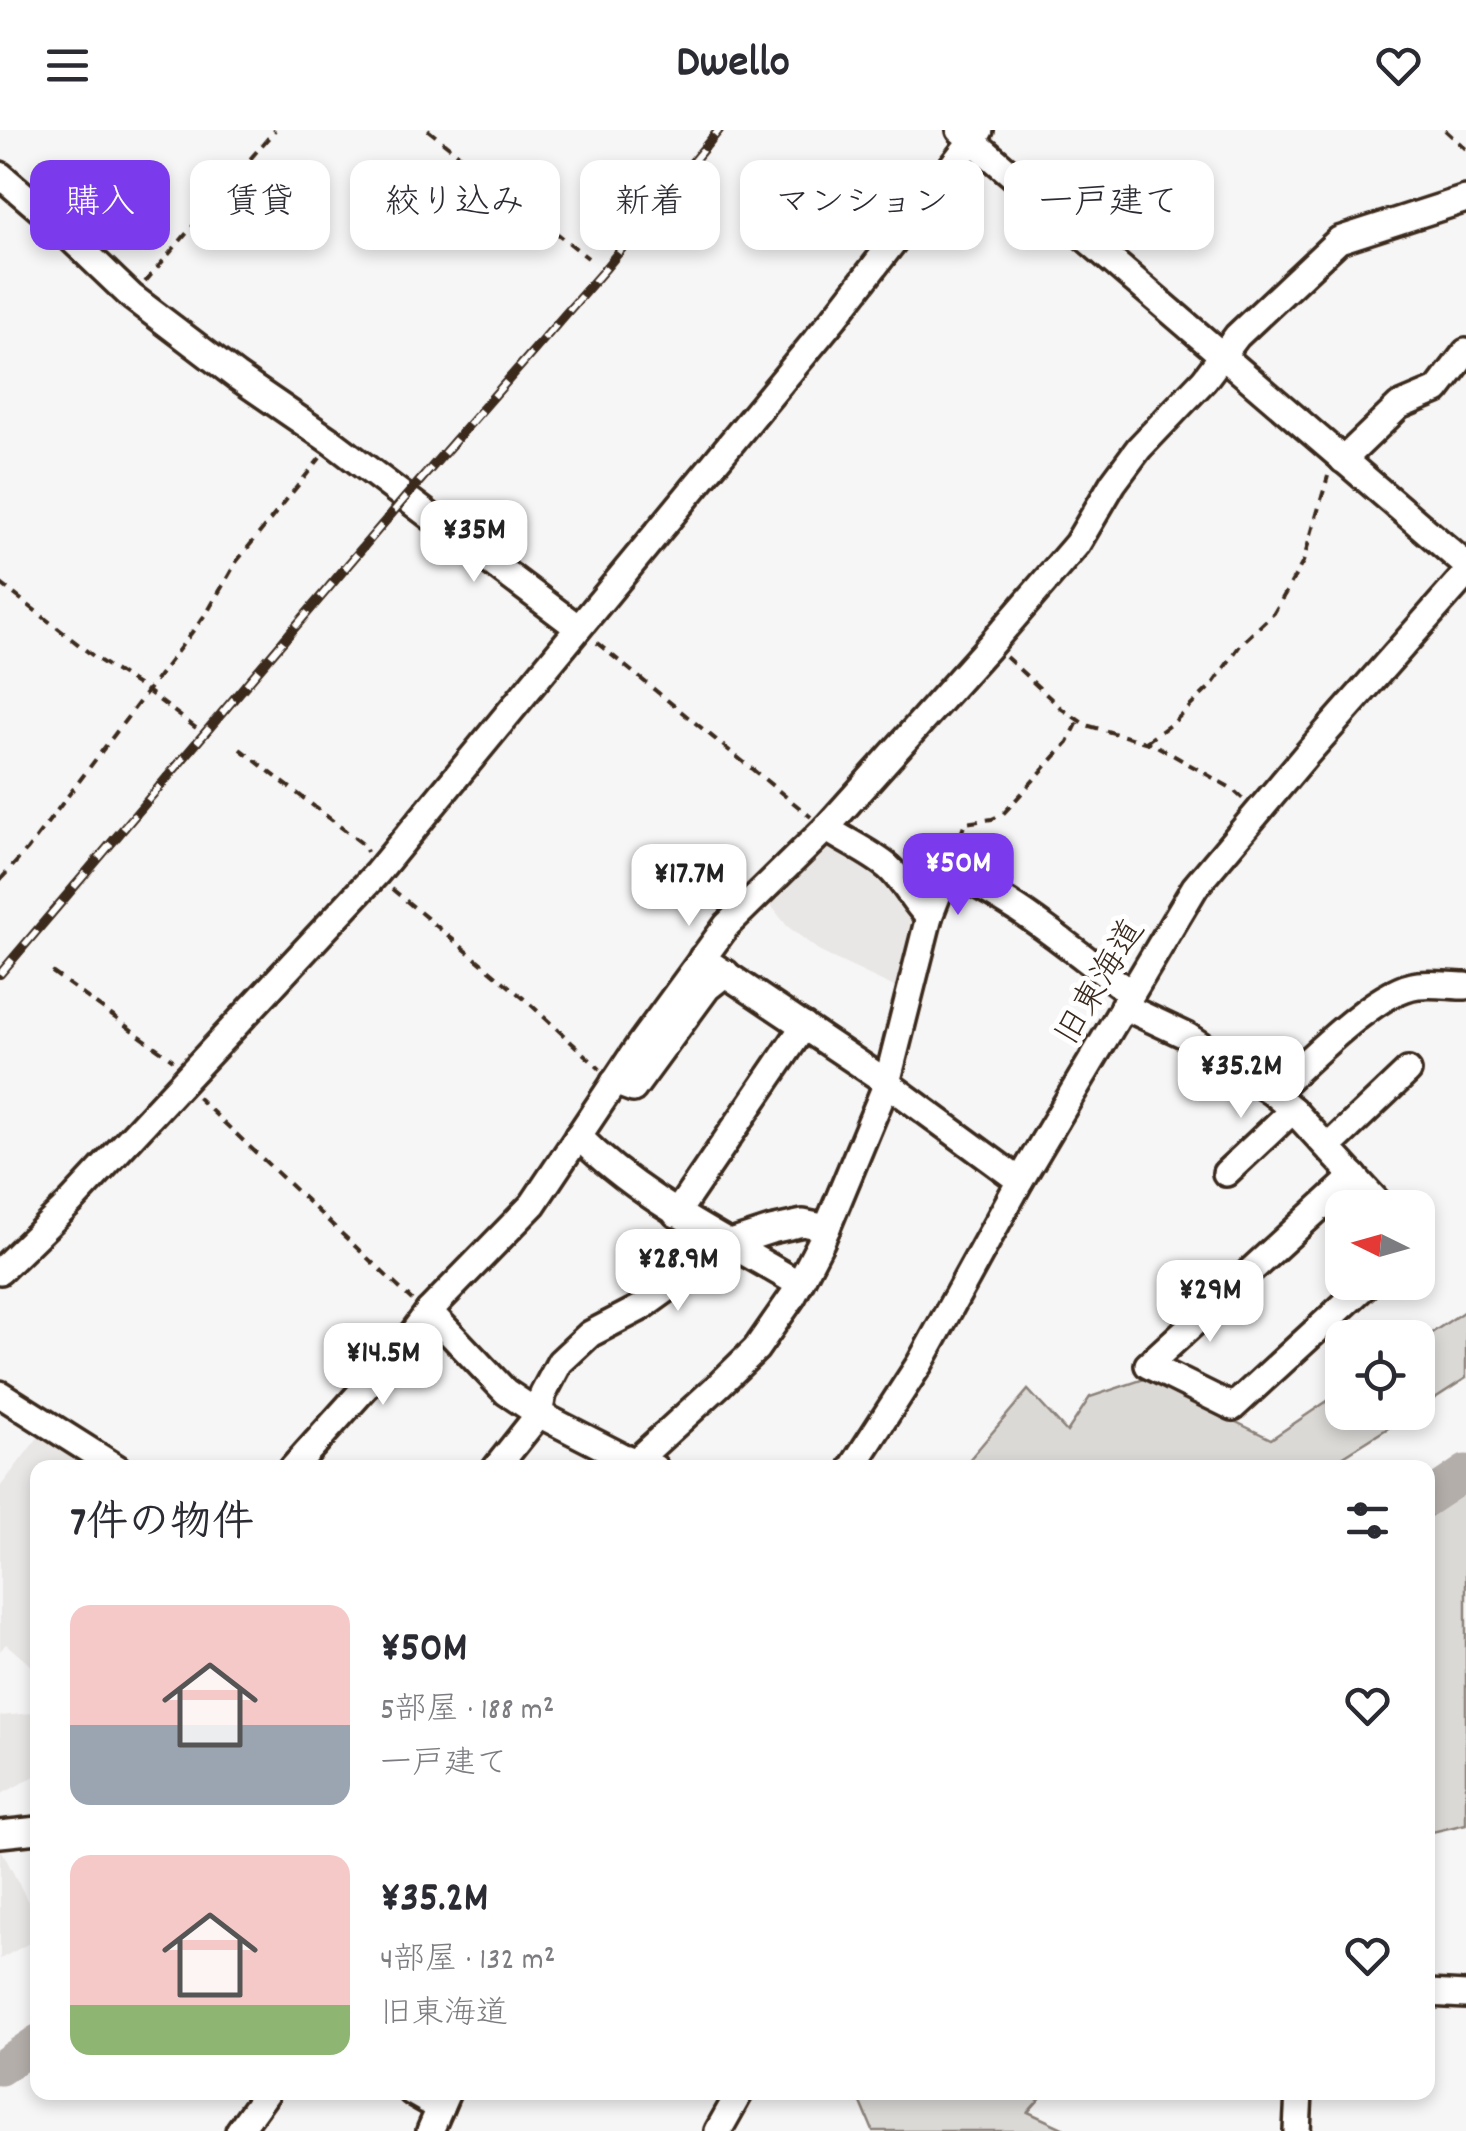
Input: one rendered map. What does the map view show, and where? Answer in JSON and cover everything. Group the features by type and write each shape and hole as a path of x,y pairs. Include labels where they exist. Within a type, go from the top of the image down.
{"street":[{"path":"0,1270 71,1202 377,872 839,312 971,133 1466,565"},
{"path":"0,175 132,298 578,627"},
{"path":"300,1460 429,1312 532,1204 614,1082 728,925 826,828 991,644 1077,544 1139,448 1204,380 1238,336 1339,240 1466,199"},
{"path":"1338,456 1399,406 1437,390 1466,352"},
{"name":"旧東海道","path":"857,1460 920,1363 1020,1181 1195,887 1466,574"},
{"path":"826,828 884,864 905,884 917,906 929,917"},
{"path":"641,1460 756,1349 799,1284 827,1228 887,1083 929,917 947,871 1004,900 1127,1000 1283,1102 1367,1190"},
{"path":"702,958 887,1083 1020,1181"},
{"path":"614,1082 633,1089 706,988 726,973"},
{"path":"1226,1173 1283,1102 1369,1008 1416,985 1466,986"},
{"path":"676,1214 804,1026"},
{"path":"1328,1147 1408,1071"},
{"path":"578,1136 604,1163 676,1214 799,1284"},
{"path":"1339,1190 1354,1176"},
{"path":"1325,1203 1148,1365 1233,1407 1349,1300"},
{"path":"502,1460 539,1414 543,1394 560,1362 590,1334 642,1306 731,1242 803,1223 827,1228"},
{"path":"429,1312 506,1392 539,1414 628,1460"},
{"path":"0,1394 104,1460"},
{"path":"0,1834 30,1831"},
{"path":"1435,1993 1466,1995"},
{"path":"239,2131 260,2100"},
{"path":"718,2131 735,2100"},
{"path":"1297,2131 1298,2100"}],"path":[{"path":"132,298 275,130"},
{"path":"428,130 588,258"},
{"path":"1444,130 1466,149"},
{"path":"0,880 27,850 208,611 238,560 332,442"},
{"path":"1146,742 1174,722 1212,684 1241,644 1274,614 1303,562 1338,456"},
{"path":"0,583 196,728"},
{"path":"578,627 826,828"},
{"path":"991,644 1078,720 1156,745 1231,788 1258,811"},
{"path":"947,871 965,822 1003,814 1068,742 1078,720"},
{"path":"240,749 364,845 377,872 393,891 528,1002 614,1082"},
{"path":"52,972 174,1061 193,1093 403,1294 429,1312"}],"shaded area":[{"path":"828,836 900,888 920,931 905,992 822,953 787,926 766,899"},
{"path":"1466,1310 1466,1378 1435,1398 1435,1331"},
{"path":"1156,1375 1271,1439 1325,1402 1325,1430 1385,1430 1337,1460 969,1460 1028,1390 1067,1432 1090,1397"},
{"path":"42,1432 84,1460 30,1460 30,1665 6,1644 0,1651 0,1487"},
{"path":"1466,1492 1466,1824 1435,1831 1435,1512"},
{"path":"30,1713 30,1779 0,1795 0,1716"},
{"path":"0,1847 30,1905 30,1943 0,1959"},
{"path":"860,2100 1039,2100 1028,2112 1069,2131 873,2131"}],"waterway":[{"path":"1435,1493 1466,1472"},
{"path":"0,2068 30,2047"}],"railway":[{"path":"0,974 605,269 719,130"}]}
